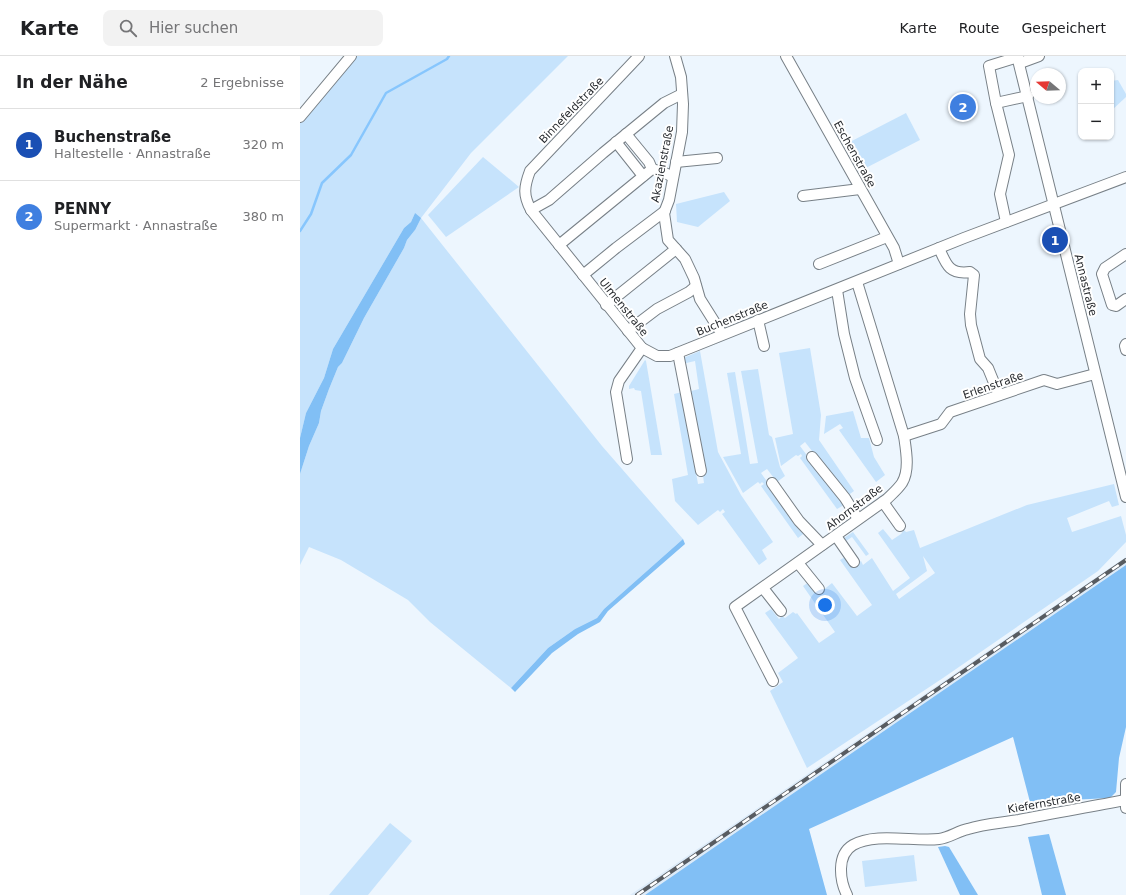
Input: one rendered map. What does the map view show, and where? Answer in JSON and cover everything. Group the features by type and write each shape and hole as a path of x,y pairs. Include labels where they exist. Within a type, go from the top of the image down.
{"street":[{"path":"300,117 351,56"},
{"name":"Binnefeldstraße","path":"525,183 530,171 639,56"},
{"name":"Akazienstraße","path":"675,56 681,77 682,132 669,200 664,213 668,240 685,259 694,278 700,300 722,334"},
{"name":"Eschenstraße","path":"786,56 894,248 899,264"},
{"path":"1006,222 1000,194 1010,155 996,103 989,66 1018,58 1039,56"},
{"name":"Annastraße","path":"1018,58 1095,374 1122,463 1126,497"},
{"path":"531,210 549,200 664,103 682,94"},
{"path":"996,103 1028,96"},
{"path":"626,134 649,162 652,169"},
{"path":"616,142 643,176"},
{"path":"676,162 717,158"},
{"path":"559,245 652,169"},
{"path":"652,169 673,177"},
{"name":"Buchenstraße","path":"642,348 657,356 670,356 939,248 1126,177"},
{"name":"Ulmenstraße","path":"525,183 526,202 531,210 642,348 619,381 616,392 627,459"},
{"path":"803,196 860,189"},
{"path":"583,275 665,211"},
{"path":"819,264 887,237"},
{"path":"939,248 948,267 957,272 970,272 974,275 970,314 971,325 980,359 988,368 999,395"},
{"path":"606,305 676,249"},
{"path":"1126,254 1105,268 1102,274 1112,305 1116,306 1126,299"},
{"name":"Ahornstraße","path":"773,681 735,607 883,502 903,482 907,467 904,436 857,282"},
{"path":"628,331 657,309 689,292 696,286"},
{"path":"837,290 844,334 855,378 877,440"},
{"path":"758,320 764,346"},
{"path":"1126,344 1126,350"},
{"path":"678,353 701,471"},
{"name":"Erlenstraße","path":"904,436 941,424 950,412 1044,380 1057,384 1095,374"},
{"path":"812,457 845,498 858,519"},
{"path":"772,483 799,521 822,545"},
{"path":"883,502 900,526"},
{"path":"836,536 854,562"},
{"path":"798,563 819,589"},
{"path":"762,588 781,611"},
{"path":"1126,784 1126,808"},
{"name":"Kiefernstraße","path":"847,895 844,890 841,868 842,859 852,846 870,839 941,839 967,829 1126,800"}],"shaded area":[{"path":"351,56 568,56 471,153 421,218 602,446 683,539 604,609 597,618 575,629 548,648 511,688 430,622 408,600 341,560 309,547 300,565 300,474 309,446 319,423 321,411 338,367 342,363 364,318 404,248 407,240 415,230 415,213 411,222 404,228 333,349 324,378 306,413 300,438 300,117"},
{"path":"1118,80 1126,94 1126,97 1114,108 1114,104 1114,81"},
{"path":"906,113 920,140 860,171 846,144"},
{"path":"483,157 519,187 446,237 428,215"},
{"path":"724,192 730,201 698,227 677,222 676,204"},
{"path":"415,213 421,218 415,230 407,240 404,248 364,318 342,363 338,367 321,411 319,423 309,446 300,474 300,438 306,413 324,378 333,349 404,228 411,222"},
{"path":"810,348 821,415 819,440 854,491 847,496 805,442 800,446 844,505 837,509 800,458 802,456 801,454 798,456 796,455 781,466 775,438 793,434 779,353"},
{"path":"700,351 718,452 741,495 773,542 762,550 767,559 759,565 722,514 725,512 723,509 720,512 718,510 698,525 675,501 672,479 688,475 674,394 682,392 698,484 704,483 691,391 699,389 695,361 682,364 681,359"},
{"path":"645,360 662,455 651,455 641,391 635,390 634,388 629,389 629,386"},
{"path":"758,369 769,435 772,437 780,467 785,476 777,482 767,469 761,473 799,526 807,531 798,538 761,486 764,484 762,482 760,484 758,482 743,493 723,457 741,454 727,373 735,372 750,464 758,463 741,371"},
{"path":"853,411 861,438 869,438 874,457 885,475 876,482 839,430 843,428 840,424 824,434 826,416"},
{"path":"1114,484 1119,505 1112,507 1109,501 1067,518 1072,532 1121,516 1126,535 1126,542 1098,571 943,678 807,768 770,691 783,682 778,673 798,658 765,613 771,609 779,619 782,616 785,618 793,612 796,614 797,613 819,643 835,632 803,586 809,582 816,593 821,589 822,591 832,583 857,616 872,605 840,560 845,557 854,566 861,561 863,565 872,558 893,591 910,578 878,533 883,529 892,540 904,530 906,532 914,530 920,548 1027,505","holes":["923,556 935,573 899,599 896,594 927,571"]},
{"path":"853,532 869,554 866,556 852,537 846,541 844,538"},
{"path":"683,539 685,544 608,611 600,622 578,634 552,653 515,692 511,688 548,648 575,629 597,618 604,609"},
{"path":"1126,557 1126,565 675,875 645,895 630,895"},
{"path":"1126,565 1126,727 1119,758 1116,792 1110,798 1030,802 1013,737 809,829 827,895 645,895"},
{"path":"390,823 412,841 368,895 329,895"},
{"path":"1049,834 1066,895 1042,895 1028,837"},
{"path":"938,847 949,847 978,895 960,895"},
{"path":"914,855 917,881 865,887 862,861"}],"waterway":[{"path":"300,231 311,214 322,183 351,155 386,93 447,59 449,56"}],"railway":[{"path":"637,895 1126,560"}],"place":[{"name":"PENNY","path":"963,107"},
{"name":"Buchenstraße","path":"1055,240"}]}
